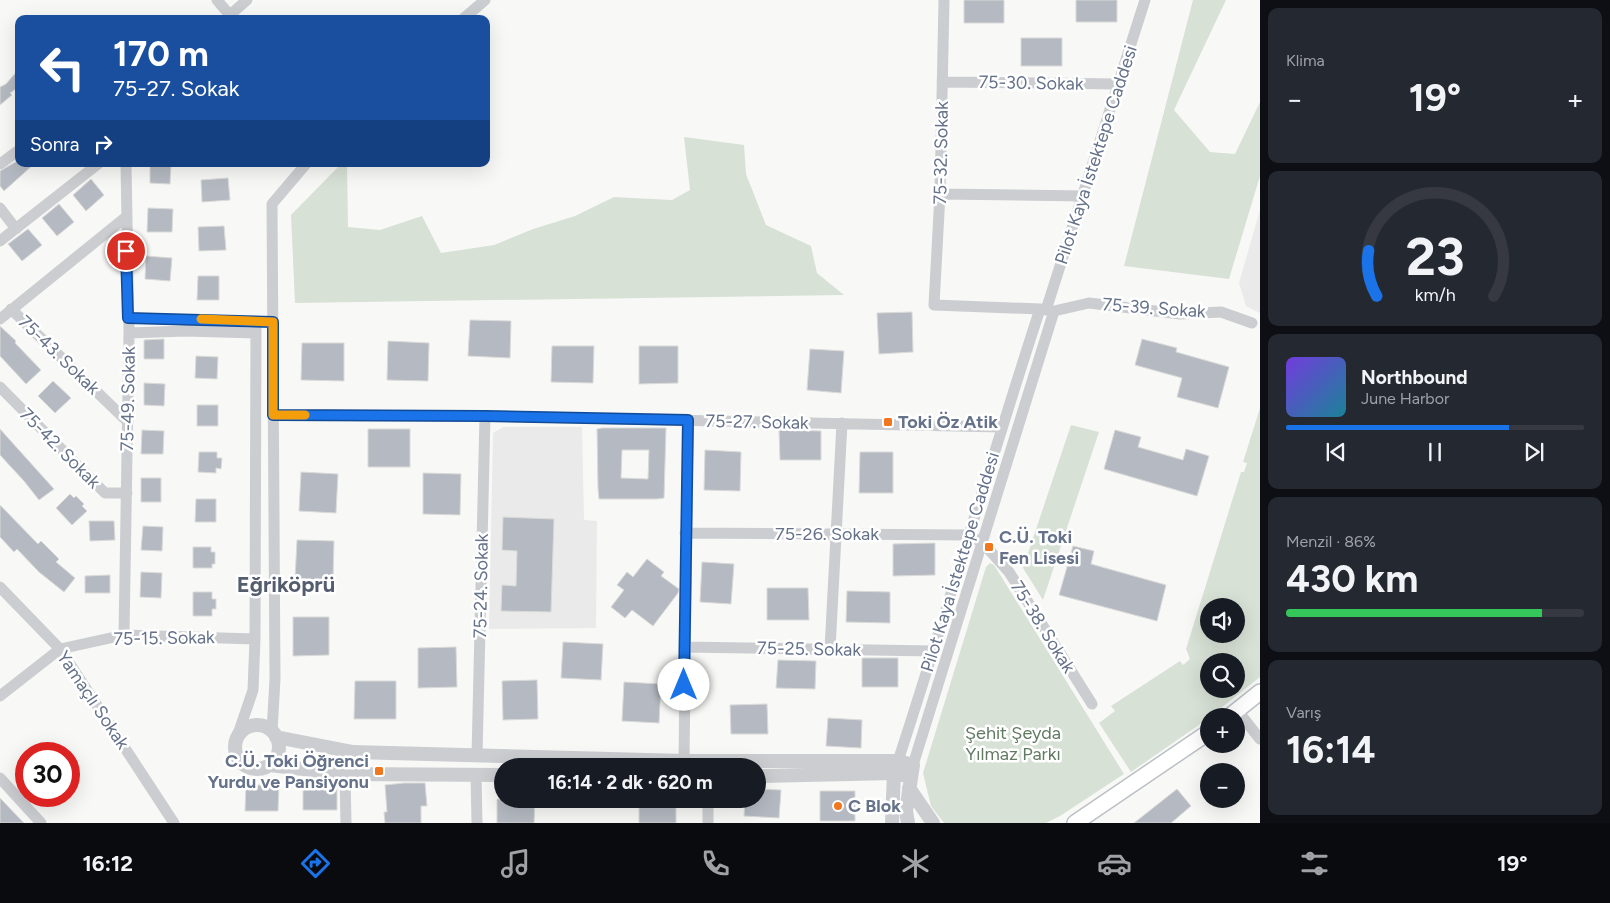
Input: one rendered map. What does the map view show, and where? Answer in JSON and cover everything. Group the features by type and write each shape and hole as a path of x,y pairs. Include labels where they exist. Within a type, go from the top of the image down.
{"main road":[{"path":"1240,708 1260,692"},
{"path":"1070,823 1081,819 1200,738"}],"street":[{"path":"217,0 229,15"},
{"path":"233,15 247,0"},
{"path":"468,15 485,0"},
{"name":"75-32. Sokak","path":"934,305 940,194 944,0"},
{"name":"Pilot Kaya İstektepe Caddesi","path":"908,823 906,812 911,777 983,543 1047,310 1145,0"},
{"name":"75-30. Sokak","path":"942,82 1119,84"},
{"path":"0,164 15,153"},
{"path":"0,240 94,167"},
{"name":"75-49. Sokak","path":"124,635 129,333 126,167"},
{"path":"274,735 272,204 303,167"},
{"path":"940,194 1083,196"},
{"path":"0,208 16,229"},
{"path":"0,319 126,217"},
{"name":"75-39. Sokak","path":"934,305 1047,310 1089,303 1180,314 1221,312 1252,323"},
{"name":"75-43. Sokak","path":"12,309 128,422"},
{"name":"Pilot Kaya İstektepe Caddesi","path":"892,823 896,767 934,651 1002,427 1047,310"},
{"path":"128,318 273,322"},
{"path":"256,321 256,639 253,690 237,737 235,751 242,764 248,768 256,769 270,765 346,774 494,775"},
{"path":"129,333 185,331 256,333"},
{"name":"75-42. Sokak","path":"0,387 105,493 127,493"},
{"name":"75-27. Sokak","path":"273,415 485,416 1002,427"},
{"name":"75-24. Sokak","path":"477,756 485,416"},
{"path":"684,758 688,420"},
{"path":"830,649 842,423"},
{"name":"75-26. Sokak","path":"686,533 968,535"},
{"name":"75-38. Sokak","path":"968,535 983,543 1009,572 1092,704"},
{"name":"Yamaçlı Sokak","path":"0,587 60,649 174,823"},
{"name":"75-15. Sokak","path":"0,696 60,649 124,635 256,639"},
{"name":"75-25. Sokak","path":"685,647 934,651"},
{"path":"1245,724 1260,739"},
{"path":"237,737 247,728 253,726 267,728 274,735 279,745 278,752 270,765"},
{"path":"274,735 353,752 560,758"},
{"path":"766,764 896,767 911,777 933,823"},
{"path":"766,775 896,767"},
{"path":"346,774 346,823"},
{"path":"476,774 477,823"},
{"path":"0,778 41,823"},
{"path":"708,808 708,823"}],"shaded area":[{"path":"1260,210 1260,313 1246,306 1239,283"},
{"path":"503,427 582,427 584,520 597,521 596,628 489,629 493,433"}],"green space":[{"path":"1193,0 1226,0 1174,110 1210,152 1235,154 1260,102 1260,176 1229,279 1124,266"},
{"path":"684,137 744,145 746,174 766,225 811,246 817,273 844,295 295,303 291,215 338,167 347,167 348,227 380,230 422,216 441,253 494,245 533,229 575,216 614,197 672,200 690,190"},
{"path":"1260,408 1260,677 1245,689 1245,653 1200,653 1200,698 1234,698 1221,708 1200,708 1200,724 1131,772 1099,723 1115,711 1111,706 1180,661 1183,665 1190,659 1186,649 1200,604 1200,643 1245,643 1245,598 1202,598 1241,472 1244,472 1247,463 1243,462"},
{"path":"1071,425 1099,432 1043,600 1023,568"},
{"name":"Şehit Şeyda Yılmaz Parkı","path":"990,563 994,565 1124,774 1060,816 1046,823 944,823 931,806 923,773 986,567"}],"building":[{"path":"964,0 1004,0 1004,23 964,23"},
{"path":"1076,0 1117,0 1117,22 1076,22"},
{"path":"1021,38 1062,38 1062,66 1021,66"},
{"path":"15,74 15,90 10,93 12,95 0,105 0,87 6,84"},
{"path":"15,162 15,167 31,167 4,191 0,186 0,171"},
{"path":"150,167 171,167 170,184 150,183"},
{"path":"228,178 230,200 202,202 201,180"},
{"path":"91,179 104,195 86,211 73,195"},
{"path":"59,204 74,222 57,236 42,218"},
{"path":"148,208 173,209 172,232 147,232"},
{"path":"224,226 226,250 199,251 198,227"},
{"path":"28,229 42,245 22,261 8,244"},
{"path":"146,256 172,258 170,281 145,279"},
{"path":"198,276 219,276 219,300 197,300"},
{"path":"912,312 913,352 879,354 877,313"},
{"path":"470,320 511,321 510,358 468,356"},
{"path":"0,326 41,370 26,384 0,356"},
{"path":"164,339 164,359 144,359 144,340"},
{"path":"1142,339 1177,348 1176,352 1229,367 1218,408 1177,397 1182,378 1135,365"},
{"path":"388,341 429,343 428,381 387,380"},
{"path":"302,343 344,343 344,381 301,380"},
{"path":"552,346 594,346 593,383 551,382"},
{"path":"639,346 678,346 678,383 639,384"},
{"path":"810,349 844,351 841,393 807,390"},
{"path":"196,356 218,357 217,379 195,378"},
{"path":"53,381 71,398 55,413 38,396"},
{"path":"144,383 165,384 164,406 144,405"},
{"path":"197,405 218,405 218,426 197,426"},
{"path":"666,428 664,498 599,499 597,429","holes":["622,450 649,450 648,479 621,478"]},
{"path":"0,429 54,489 39,500 0,455"},
{"path":"368,429 410,429 410,467 368,467"},
{"path":"142,430 164,431 163,454 141,454"},
{"path":"779,430 821,431 821,460 780,460"},
{"path":"1115,430 1141,437 1138,447 1183,460 1186,449 1209,456 1197,496 1104,469"},
{"path":"705,450 741,452 740,491 704,490"},
{"path":"199,452 217,452 217,458 222,458 221,469 216,468 216,473 198,472"},
{"path":"860,452 893,452 893,493 859,493"},
{"path":"301,472 338,474 336,513 299,511"},
{"path":"423,473 461,474 460,515 423,514"},
{"path":"141,478 161,478 161,502 141,502"},
{"path":"70,494 74,498 76,496 84,504 82,506 87,511 72,525 56,508"},
{"path":"196,499 216,499 216,522 195,522"},
{"path":"0,505 38,544 41,541 59,559 56,562 75,578 64,592 39,572 17,549 14,552 0,537"},
{"path":"503,517 554,519 551,612 501,611 502,585 516,586 517,551 502,550"},
{"path":"89,521 114,521 115,540 90,541"},
{"path":"143,526 163,527 162,551 141,550"},
{"path":"297,540 334,541 333,580 295,579"},
{"path":"935,543 935,575 893,576 893,544"},
{"path":"1073,546 1094,551 1091,564 1166,585 1157,621 1059,595"},
{"path":"193,547 211,547 211,552 215,552 215,564 212,564 212,568 193,568"},
{"path":"647,559 664,572 661,576 679,589 653,626 632,610 625,618 611,607 624,590 617,585 627,572 633,577"},
{"path":"702,562 734,564 731,604 700,602"},
{"path":"141,572 162,573 161,598 140,597"},
{"path":"110,575 110,593 85,593 85,576"},
{"path":"767,588 808,588 809,620 767,620"},
{"path":"847,591 890,592 890,623 846,622"},
{"path":"193,592 212,592 212,599 216,599 216,609 212,609 212,616 193,616"},
{"path":"293,617 329,617 329,655 293,656"},
{"path":"563,642 603,644 601,680 561,678"},
{"path":"456,647 457,687 418,688 418,648"},
{"path":"862,658 898,658 898,687 862,687"},
{"path":"778,660 816,661 815,689 776,688"},
{"path":"537,680 538,719 503,720 502,681"},
{"path":"355,681 396,681 396,719 354,719"},
{"path":"624,682 661,684 659,723 622,721"},
{"path":"767,704 768,734 731,734 730,705"},
{"path":"828,718 862,720 861,748 826,746"},
{"path":"425,783 427,806 421,806 421,823 385,823 384,812 387,812 385,785"},
{"path":"246,785 279,785 278,811 245,811"},
{"path":"303,785 337,785 337,810 303,810"},
{"path":"766,789 781,790 779,818 744,816 744,808 766,808"},
{"path":"1177,789 1191,806 1171,823 1134,823"},
{"name":"C Blok","path":"820,791 855,791 855,821 820,821"},
{"path":"0,798 24,823 0,823"},
{"path":"497,808 535,808 534,823 497,823"},
{"path":"639,808 676,808 676,823 639,823"}],"slow traffic":[{"path":"201,319 273,322 273,415 305,415"}],"place":[{"name":"Toki Öz Atik","path":"888,422"},
{"name":"C.Ü. Toki Fen Lisesi","path":"989,547"},
{"name":"C.Ü. Toki Öğrenci Yurdu ve Pansiyonu","path":"379,771"},
{"name":"C Blok","path":"838,806"}],"district":[{"name":"Eğriköprü","path":"286,584"}],"route":[{"path":"126,251 128,318 273,322 273,415 485,416 688,420 684,685"}]}
